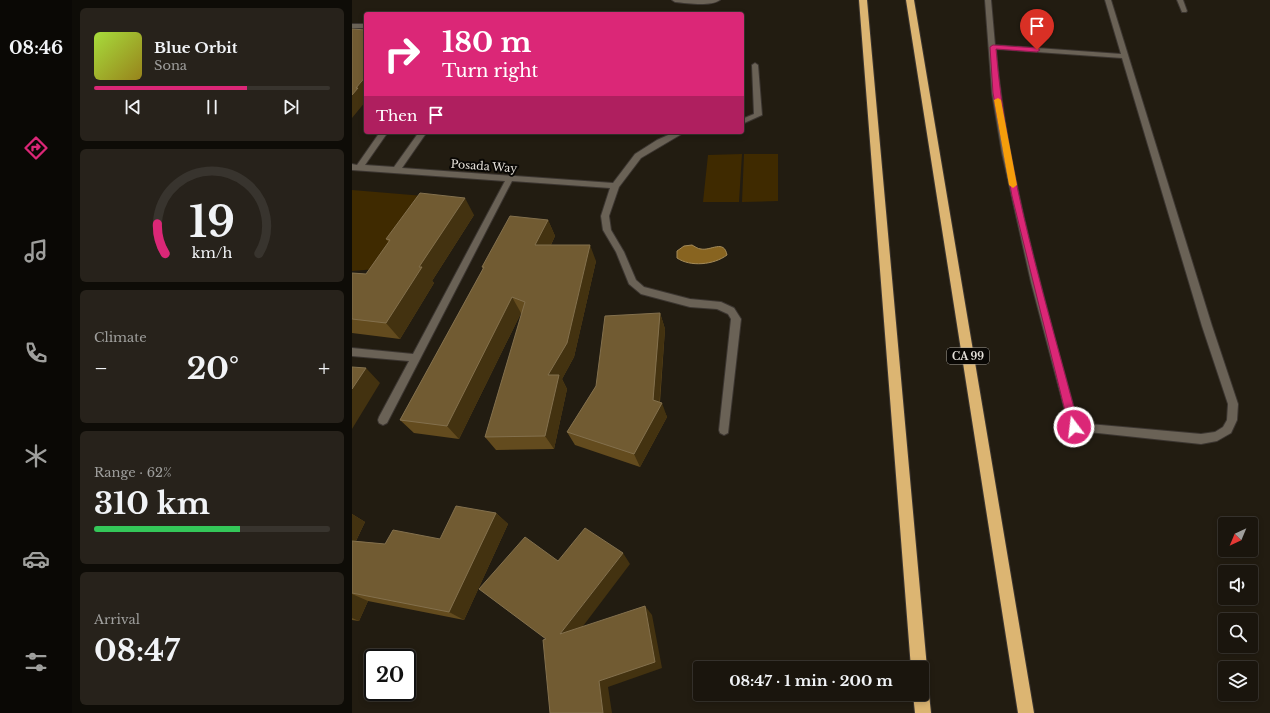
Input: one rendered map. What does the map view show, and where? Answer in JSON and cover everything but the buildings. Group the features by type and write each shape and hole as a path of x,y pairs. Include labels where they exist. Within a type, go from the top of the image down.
{"highway":[{"path":"863,0 918,661"},
{"name":"CA 99","path":"910,0 1026,713"},
{"path":"921,701 922,713"}],"street":[{"path":"675,0 697,2 718,0"},
{"path":"988,0 996,93 1015,196 1074,427 1201,439 1213,438 1223,434 1230,428 1233,417 1233,404 1205,319 1108,0"},
{"path":"1180,0 1184,11"},
{"path":"352,26 364,26"},
{"path":"993,47 1125,56"},
{"path":"744,121 758,115 755,65"},
{"path":"356,167 382,134"},
{"path":"396,170 422,134"},
{"path":"677,134 660,142 638,156 615,186 605,216 608,230 620,252 632,282 641,290 690,303 718,305 731,311 736,319 724,430"},
{"name":"Posada Way","path":"356,167 615,186"},
{"path":"383,420 510,178"},
{"path":"352,352 415,358"}],"shaded area":[{"path":"742,154 739,202 703,202 708,155"},
{"path":"744,154 778,154 778,201 742,202"},
{"path":"352,190 424,196 376,269 352,271"},
{"path":"692,245 701,249 720,247 725,250 727,255 716,261 702,264 688,263 677,258 677,251 684,246"}],"slow traffic":[{"path":"998,100 1006,153 1013,185"}],"route":[{"path":"1037,50 993,47 996,93 1015,196 1074,427"}]}
